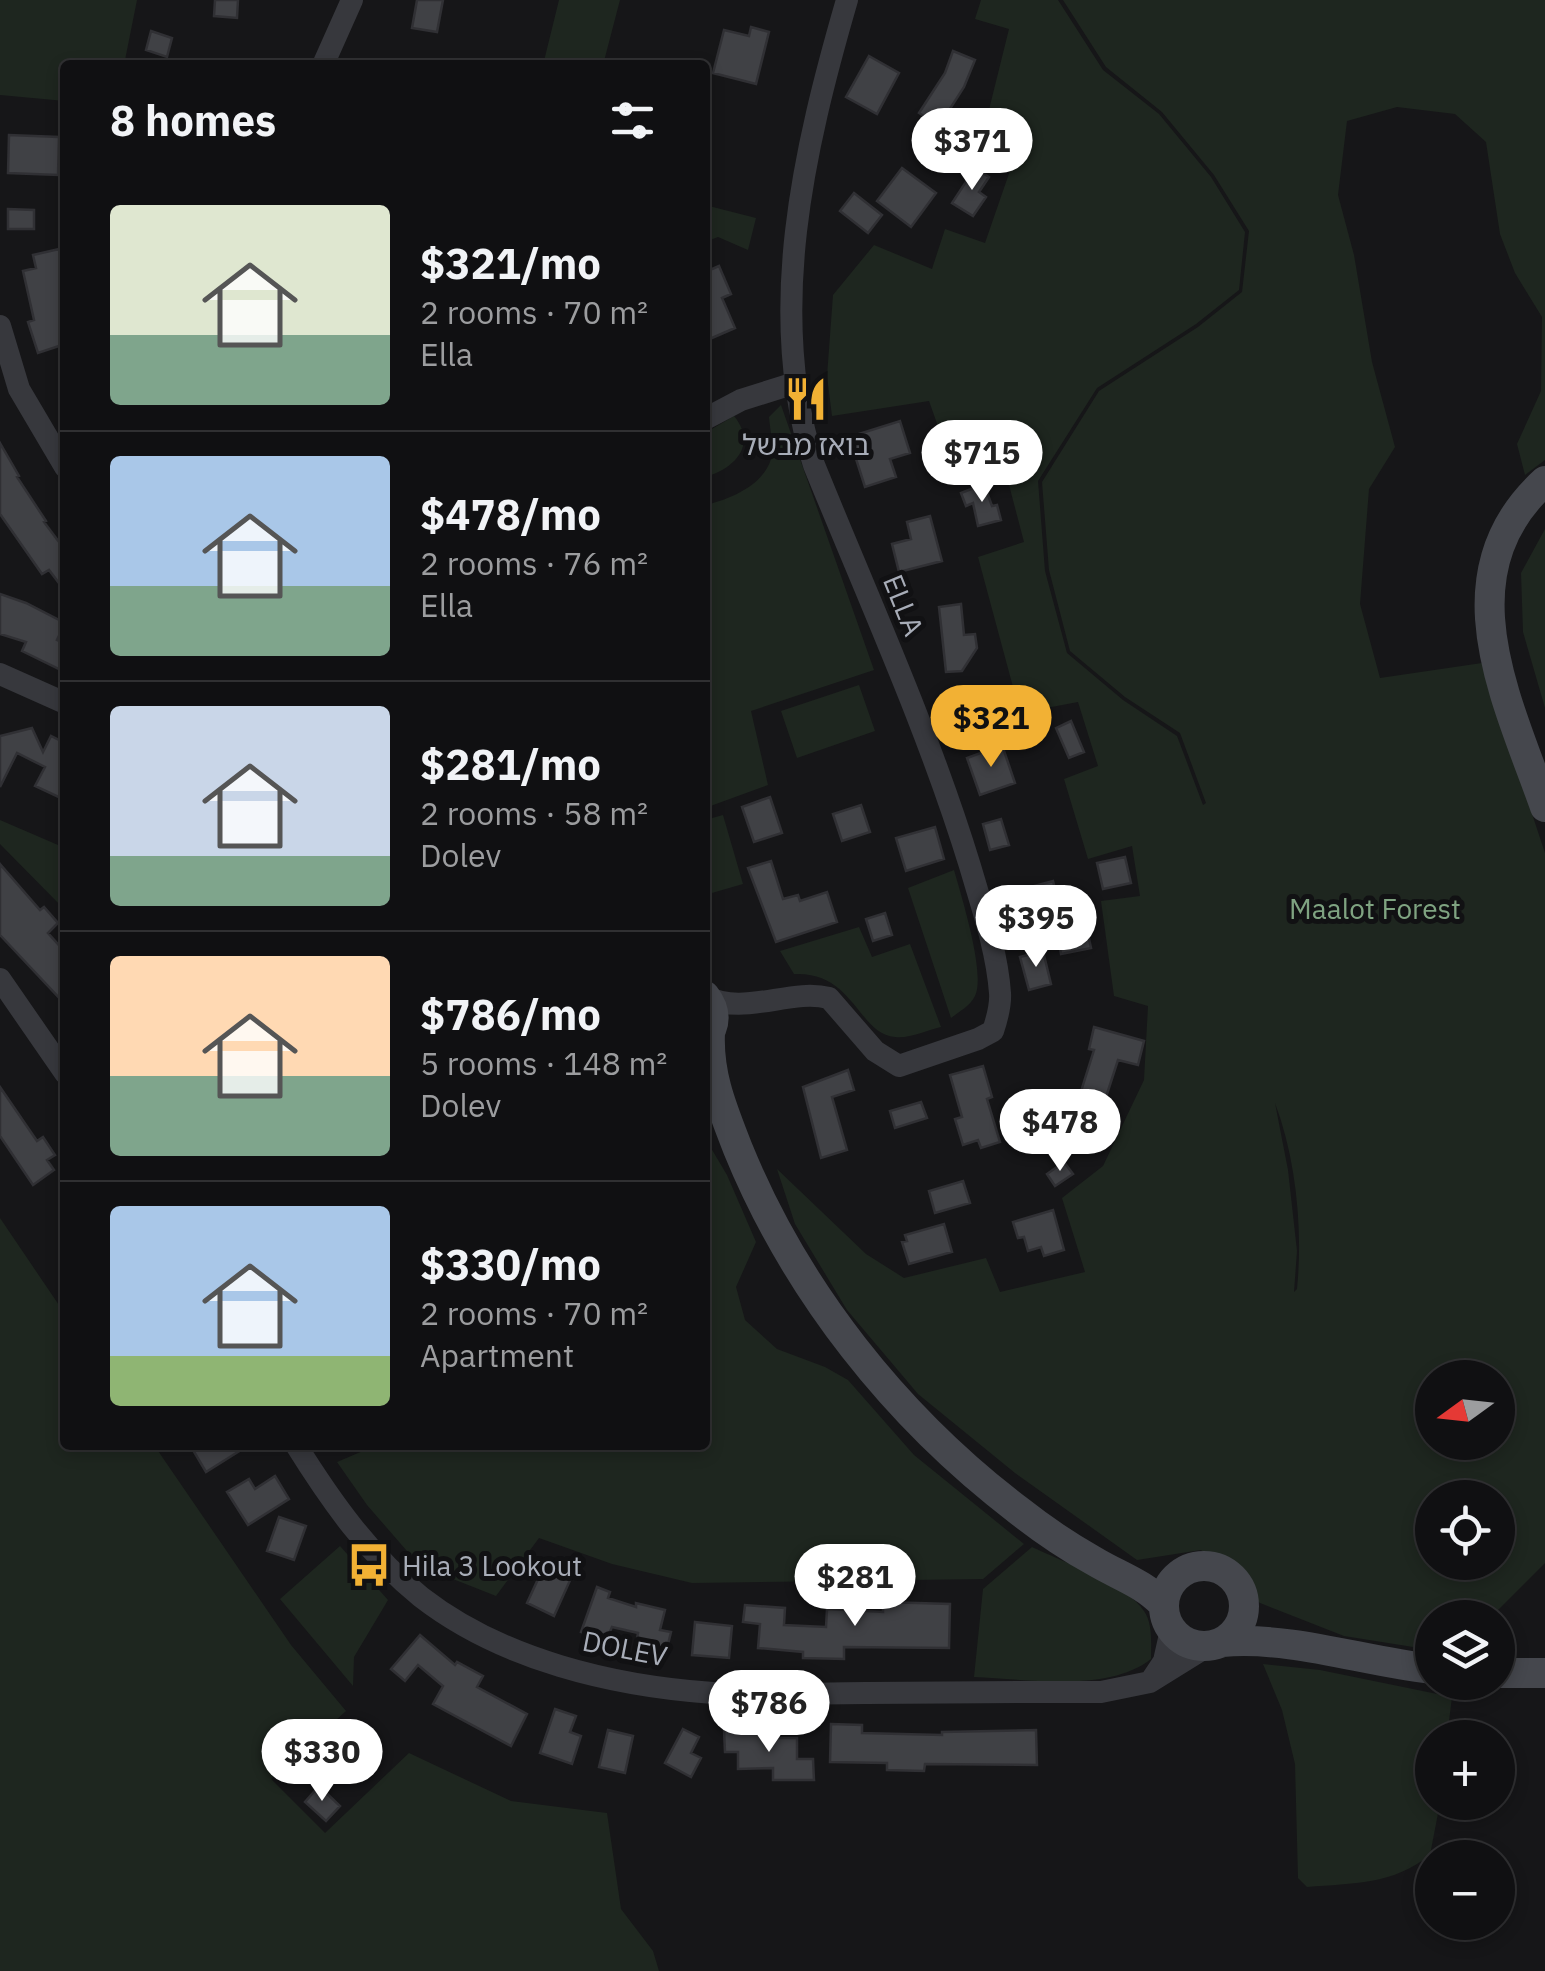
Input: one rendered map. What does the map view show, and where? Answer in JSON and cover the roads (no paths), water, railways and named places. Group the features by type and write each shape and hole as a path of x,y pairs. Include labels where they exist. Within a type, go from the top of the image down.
{"street":[{"path":"325,60 352,0"},
{"name":"ELLA","path":"710,1017 818,995 842,1008 875,1052 899,1066 993,1031 1000,994 985,918 944,786 802,428 792,331 798,220 822,85 846,0"},
{"path":"0,326 19,389 60,459"},
{"path":"710,416 741,400 795,382"},
{"path":"1545,481 1504,531 1491,568 1488,617 1492,646 1545,807"},
{"path":"0,674 60,701"},
{"path":"0,978 60,1066"},
{"path":"710,1066 748,1172 793,1259 856,1352 932,1436 1018,1510 1058,1539 1146,1587 1182,1640 1215,1644 1260,1639 1415,1666"},
{"path":"710,1084 722,1107"},
{"name":"DOLEV","path":"299,1450 328,1496 358,1533 389,1570 415,1592 469,1627 566,1667 618,1681 716,1693 1101,1692 1150,1682"},
{"path":"1118,1573 1162,1574 1196,1566 1226,1572 1254,1614 1287,1642"},
{"path":"1150,1682 1164,1661 1166,1591 1182,1571"},
{"path":"1150,1682 1215,1644 1240,1624 1242,1593"},
{"path":"1515,1673 1545,1673"}],"place":[{"name":"בואז מבשל","path":"806,399"},
{"name":"Hila 3 Lookout","path":"369,1565"}],"park label":[{"name":"Maalot Forest","path":"1375,908"}]}
